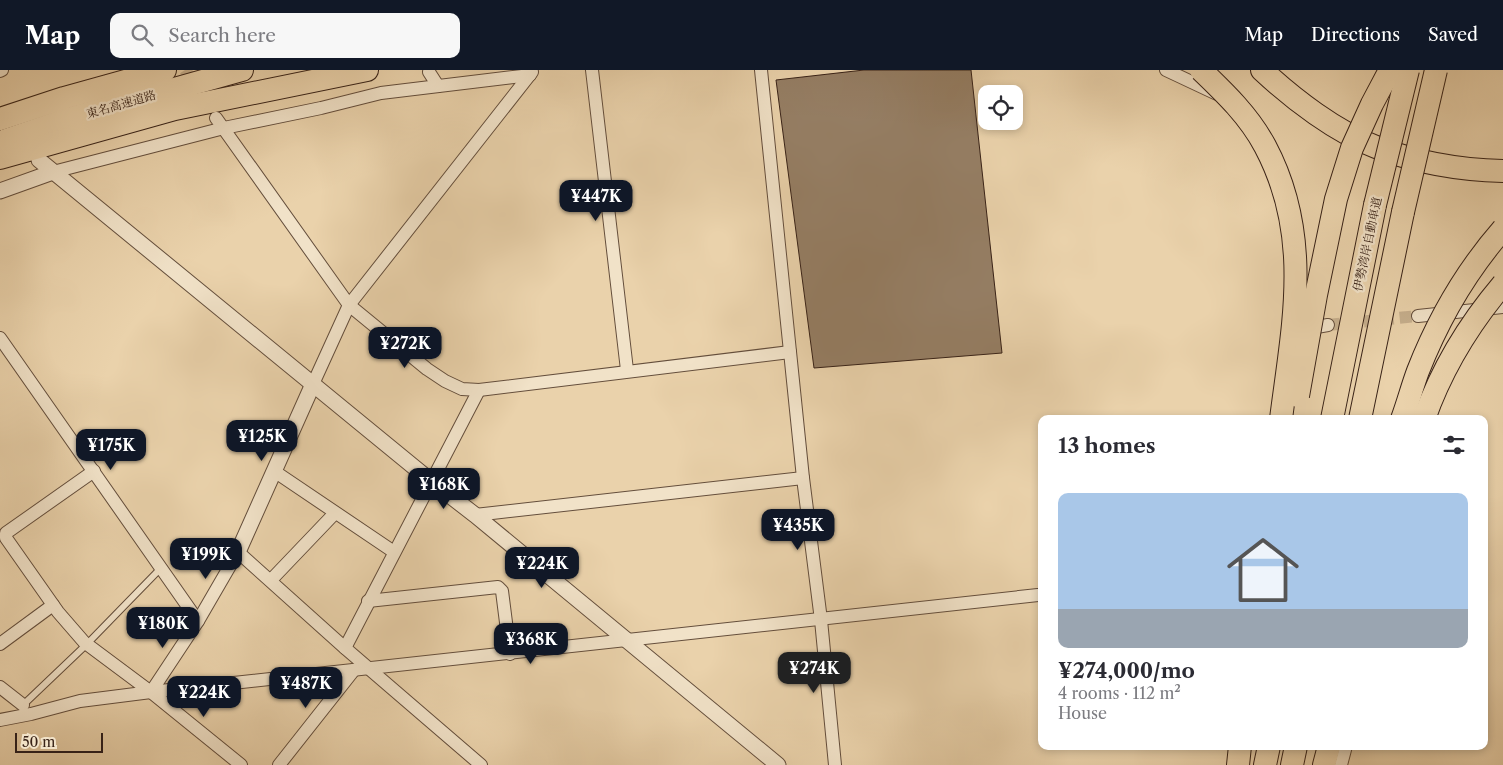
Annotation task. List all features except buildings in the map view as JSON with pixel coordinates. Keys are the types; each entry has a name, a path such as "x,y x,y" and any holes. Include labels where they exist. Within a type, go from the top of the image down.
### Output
{"highway":[{"path":"64,98 149,70"},
{"name":"東名高速道路","path":"0,119 64,98 165,70"},
{"name":"東名高速道路","path":"0,142 71,118 242,70"},
{"path":"0,158 175,109 367,70"},
{"path":"1201,70 1226,94 1264,144 1277,171 1288,203 1296,264 1295,307 1282,415"},
{"path":"1262,70 1278,86 1313,112 1353,136 1376,147 1427,162 1503,172"},
{"path":"1295,415 1316,295 1336,199 1352,148 1390,70"},
{"name":"伊勢湾岸自動車道","path":"1333,415 1375,205 1408,70"},
{"path":"1361,415 1403,212 1436,70"},
{"path":"1403,415 1418,371 1441,321 1468,276 1503,229"},
{"path":"1426,415 1444,371 1460,342 1477,316 1503,284"},
{"path":"1238,765 1240,750"},
{"path":"1265,765 1268,750"},
{"path":"1292,765 1295,750"}],"street":[{"path":"592,70 627,370"},
{"path":"761,70 835,765"},
{"path":"1166,70 1179,73 1249,114 1268,141 1284,175 1297,231 1299,253 1297,330 1283,415"},
{"path":"429,72 438,86"},
{"path":"0,191 53,172 220,123 321,108 381,93 532,72"},
{"path":"151,692 198,621 238,552 349,306 532,72"},
{"path":"220,123 349,306 426,369 444,381 462,389 479,390 627,370 790,352"},
{"path":"39,160 778,765"},
{"path":"1418,316 1503,307"},
{"path":"1297,330 1328,325"},
{"path":"0,338 198,621"},
{"path":"345,648 479,390"},
{"path":"94,471 6,533 6,538 53,606 87,644 151,692 241,765"},
{"path":"274,471 394,552"},
{"path":"476,516 803,478"},
{"path":"271,580 335,513"},
{"path":"238,552 480,765"},
{"path":"368,601 498,587 502,591 510,654"},
{"path":"0,720 27,709 151,692 1038,595"},
{"path":"0,644 53,606"},
{"path":"279,765 354,670"},
{"path":"0,687 27,709"},
{"path":"1229,765 1231,750"}],"lane":[{"path":"27,709 161,568"}],"tunnel":[{"path":"185,70 197,88"},
{"path":"1328,325 1418,316"}]}
